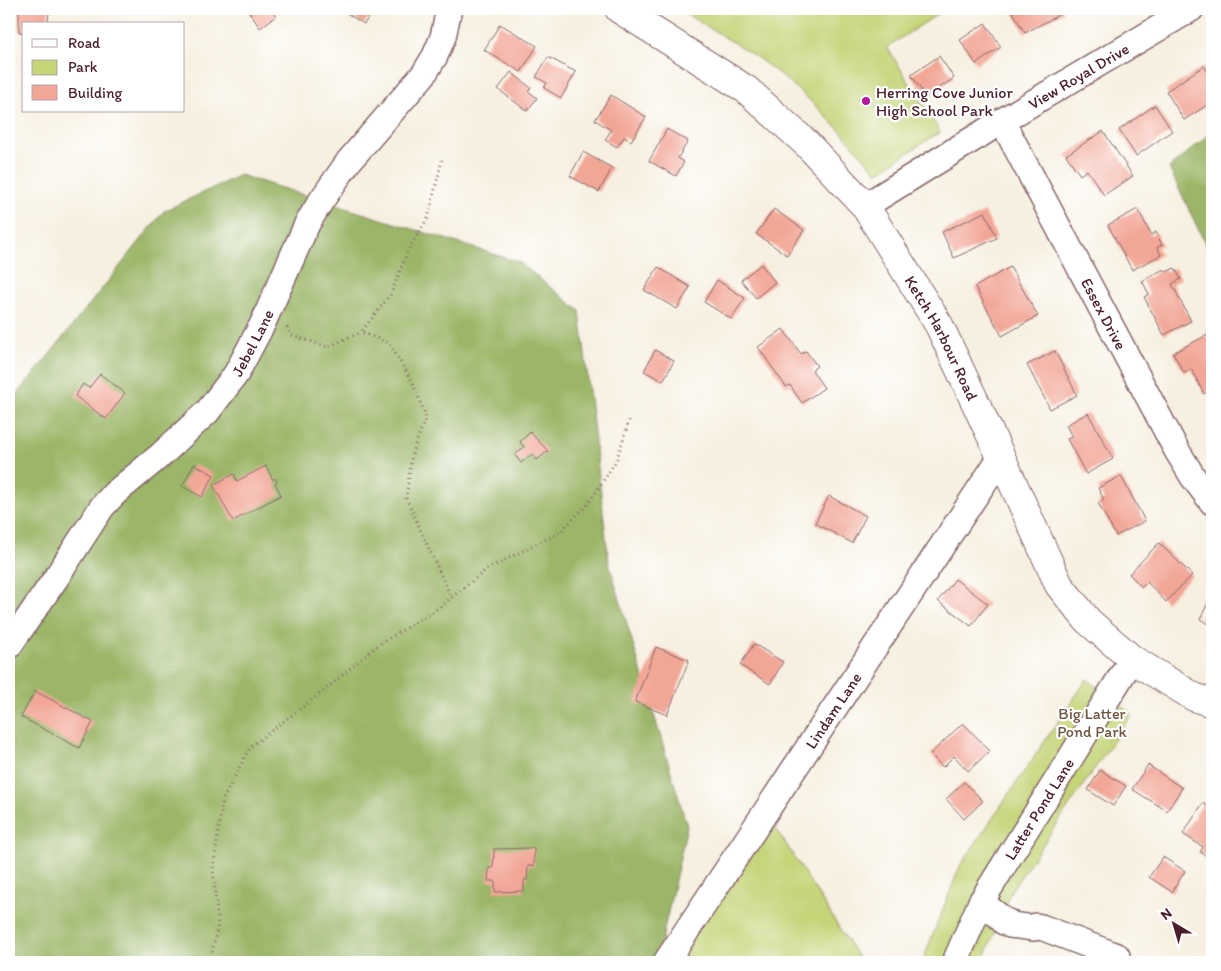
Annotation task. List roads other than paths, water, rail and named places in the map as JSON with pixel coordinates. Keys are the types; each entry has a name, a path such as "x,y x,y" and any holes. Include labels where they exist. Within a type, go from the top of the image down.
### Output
{"main road":[{"name":"Ketch Harbour Road","path":"619,9 746,90 807,144 864,206 939,325 1059,585 1088,621 1132,659 1194,698 1212,703"}],"street":[{"name":"Jebel Lane","path":"9,646 102,507 115,493 178,440 208,411 222,394 250,350 307,224 354,155 424,74 435,56 443,37 449,9"},
{"name":"View Royal Drive","path":"864,206 1191,9"},
{"name":"Essex Drive","path":"1002,122 1176,449 1212,502"},
{"name":"Lindam Lane","path":"666,962 1001,457"},
{"name":"Latter Pond Lane","path":"955,962 981,902 1132,659"},
{"path":"981,902 1010,925 1041,927 1117,956"}],"place":[{"name":"Herring Cove Junior High School Park","path":"866,101"}],"park label":[{"name":"Big Latter Pond Park","path":"1092,722"}]}
